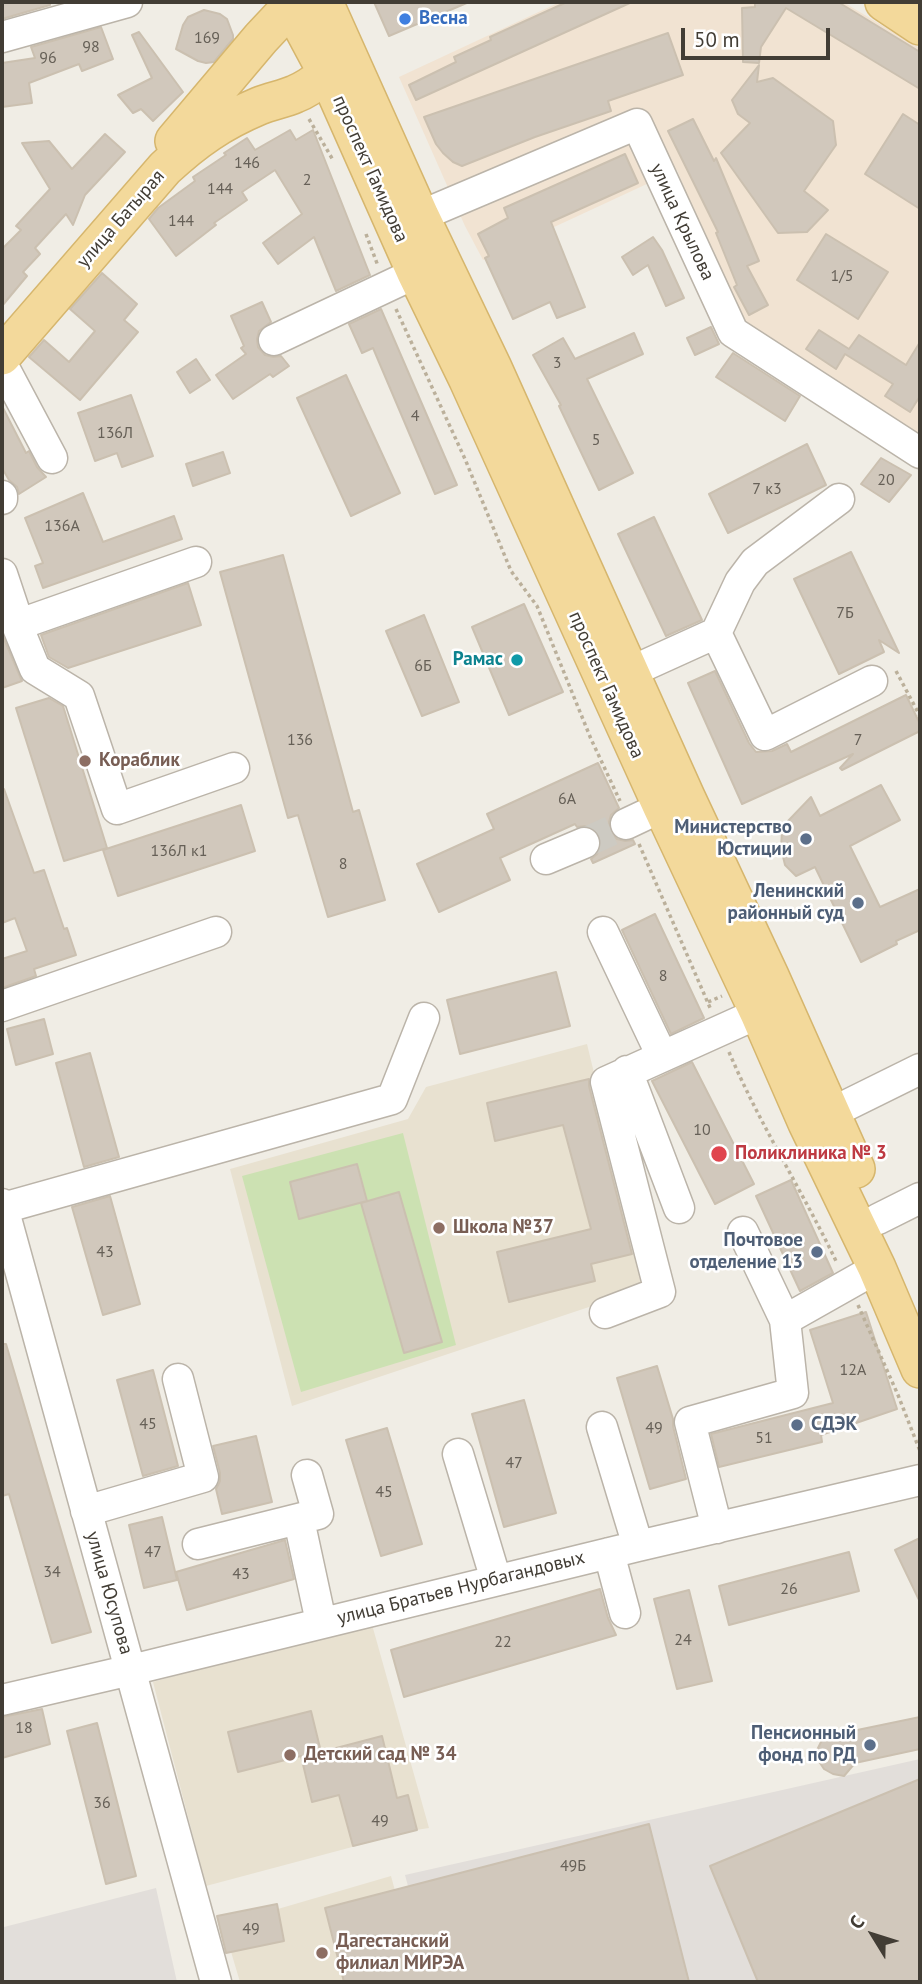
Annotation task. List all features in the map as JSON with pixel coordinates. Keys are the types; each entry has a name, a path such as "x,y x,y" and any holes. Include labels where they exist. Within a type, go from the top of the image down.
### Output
{"main road":[{"path":"884,2 920,26"},
{"name":"проспект Гамидова","path":"301,3 420,216 481,374 639,818 759,1013 807,1123 862,1277 920,1369"},
{"name":"улица Батырая","path":"2,340 261,38 301,3"},
{"name":"проспект Гамидова","path":"336,63 401,279 481,374 630,672 920,1310"},
{"name":"улица Батырая","path":"2,356 164,168 191,144 213,129 259,106 297,93 336,63"}],"street":[{"path":"2,37 127,2"},
{"path":"237,68 235,90 240,99 259,106"},
{"name":"улица Крылова","path":"420,216 636,124 733,332 920,453"},
{"path":"274,340 401,279"},
{"path":"2,364 52,458"},
{"path":"630,672 716,633 740,582 755,562 839,499"},
{"path":"17,625 196,562"},
{"path":"2,574 17,625 35,669 79,696 117,809 234,768"},
{"path":"716,633 765,735 872,681"},
{"path":"546,859 584,843"},
{"path":"2,1006 216,932"},
{"path":"603,932 662,1056"},
{"path":"605,1313 660,1292 606,1082 759,1013"},
{"path":"2,1206 392,1099 424,1018"},
{"path":"831,1113 920,1069"},
{"path":"627,1071 679,1208"},
{"path":"878,1219 920,1198"},
{"name":"улица Юсупова","path":"2,1206 216,1982"},
{"path":"717,1528 690,1422 793,1393 785,1320 743,1232"},
{"path":"785,1320 862,1277"},
{"path":"86,1511 203,1477 178,1379"},
{"path":"602,1427 638,1546"},
{"path":"458,1454 496,1580"},
{"path":"198,1544 318,1514 307,1475"},
{"name":"улица Братьев Нурбагандовых","path":"2,1700 920,1480"},
{"path":"299,1520 321,1622"},
{"path":"609,1553 625,1613"}],"path":[{"path":"297,93 333,160"},
{"path":"366,234 401,279 465,459 512,571 537,606 591,739 639,818 740,1077 829,1245 862,1277 867,1323 920,1451"},
{"path":"872,681 896,671 920,716"}],"shaded area":[{"path":"560,2 843,2 920,48 920,435 737,322 677,170 483,260 465,226 399,77"},
{"name":"Школа №37","path":"587,1044 646,1288 292,1406 230,1169 408,1119 426,1087"},
{"name":"Детский сад № 34","path":"371,1621 429,1828 206,1886 153,1682"},
{"path":"920,1759 920,1982 434,1982 405,1875"},
{"name":"Дагестанский филиал МИРЭА","path":"391,1876 420,1982 240,1982 223,1925"},
{"path":"156,1888 177,1982 2,1982 2,1922 4,1927"}],"green space":[{"path":"403,1133 456,1345 301,1392 242,1176"}],"building":[{"path":"2,2 50,2 50,5 2,19"},
{"name":"Весна","path":"374,2 469,2 389,36"},
{"path":"567,2 632,2 416,100 409,85 456,62 454,57 491,40 490,37"},
{"path":"755,2 838,2 920,52 920,89 786,8 761,47 759,63 743,62 742,8 755,7"},
{"path":"204,10 220,14 227,19 233,35 233,39 214,62 206,63 176,49 188,17"},
{"path":"101,27 113,59 82,71 79,64 29,83 32,103 2,107 2,63 35,58 31,47"},
{"path":"139,32 183,92 153,121 141,109 133,113 118,95 152,78 132,35"},
{"path":"668,33 683,75 608,101 611,111 462,166 453,162 436,144 424,117"},
{"path":"759,65 757,82 773,78 833,121 836,145 804,191 828,210 807,232 778,233 721,153 750,123 738,114 732,100"},
{"path":"903,114 920,125 920,209 865,174"},
{"path":"693,119 714,161 716,158 759,261 747,266 768,305 749,315 734,287 737,285 716,233 718,232 668,131"},
{"path":"290,130 296,140 313,130 370,275 336,291 314,237 278,264 263,243 302,214 275,170 242,192 247,200 214,223 216,225 176,256 149,219 158,208 195,181 193,177 247,138 255,150"},
{"path":"105,134 125,152 85,195 73,225 66,214 35,248 40,254 23,272 27,276 2,306 2,249 21,230 16,226 50,189 22,143 49,141 72,169"},
{"path":"625,154 638,183 551,222 585,307 557,318 550,302 513,319 485,258 489,256 478,234 508,218 504,208"},
{"path":"826,234 888,272 858,319 797,280"},
{"path":"653,237 662,250 684,298 666,306 648,265 633,275 622,257"},
{"path":"102,273 137,304 124,320 138,332 80,400 29,357 44,340 69,362 95,331 70,309"},
{"path":"262,302 271,322 259,331 258,347 265,355 281,356 289,366 273,377 270,374 233,399 216,375 246,354 241,348 244,346 231,316"},
{"path":"381,309 457,485 435,494 373,348 362,353 349,324"},
{"path":"711,327 719,344 695,355 687,338"},
{"path":"819,330 849,349 859,335 906,365 920,342 920,396 910,412 885,396 893,384 845,354 836,369 806,349"},
{"path":"634,333 643,354 587,379 633,473 599,490 559,406 561,405 533,355 563,338 575,359"},
{"path":"733,353 800,396 785,421 716,377"},
{"path":"196,359 210,380 190,393 177,372"},
{"path":"346,375 400,493 351,516 297,398"},
{"path":"131,395 153,456 122,467 117,453 95,461 78,413"},
{"path":"2,406 26,453 29,451 46,477 19,494 17,487 2,468"},
{"path":"807,444 826,485 728,533 709,494"},
{"path":"223,452 230,473 193,486 186,464"},
{"path":"881,458 911,475 889,502 861,484"},
{"path":"83,493 103,542 174,516 182,539 43,588 35,566 43,563 25,518"},
{"path":"654,517 702,620 666,636 618,534"},
{"path":"851,552 899,653 879,640 884,652 839,674 794,579"},
{"path":"283,555 353,812 359,810 385,900 328,917 298,815 288,818 220,572"},
{"path":"188,583 201,625 68,668 49,657 41,635"},
{"name":"Рамас","path":"524,604 563,692 509,715 472,627"},
{"path":"424,615 459,702 422,716 386,631"},
{"path":"2,634 22,681 2,688"},
{"path":"715,671 749,743 756,752 772,751 787,744 791,752 906,695 920,724 920,731 842,770 840,768 853,754 742,804 688,683"},
{"path":"49,698 63,706 107,848 64,861 16,708"},
{"path":"598,763 619,808 611,815 610,831 617,839 633,840 635,844 593,863 591,859 601,846 600,836 594,829 577,827 575,824 500,858 510,880 439,912 417,864 494,829 487,814"},
{"path":"881,785 900,820 850,846 880,907 920,889 920,930 861,962 815,867 796,876 785,865 781,848 782,831 811,797 820,816"},
{"path":"2,789 34,873 44,870 76,955 34,969 36,976 2,988 2,959 27,951 15,918 2,923"},
{"path":"241,805 255,851 118,896 103,850"},
{"path":"655,914 704,1018 671,1034 622,930"},
{"path":"556,972 570,1026 460,1054 447,1000"},
{"path":"44,1019 53,1054 16,1065 7,1029"},
{"path":"90,1053 119,1157 84,1167 56,1063"},
{"path":"692,1062 754,1184 715,1204 652,1081"},
{"path":"589,1079 632,1254 591,1264 595,1281 509,1302 497,1252 591,1229 563,1125 495,1141 487,1103"},
{"path":"357,1164 367,1201 299,1219 290,1182"},
{"path":"791,1180 833,1273 800,1291 756,1196"},
{"path":"399,1192 442,1342 404,1353 361,1203"},
{"path":"110,1196 140,1304 103,1315 72,1207"},
{"path":"866,1312 897,1409 821,1435 822,1442 719,1467 711,1434 833,1403 810,1330"},
{"path":"2,1344 6,1344 91,1632 52,1643 9,1494 2,1496"},
{"path":"657,1366 673,1419 686,1479 650,1489 617,1378"},
{"path":"153,1370 178,1466 143,1476 117,1380"},
{"path":"524,1400 556,1513 504,1527 472,1414"},
{"path":"387,1428 422,1544 381,1556 346,1440"},
{"path":"256,1436 272,1502 222,1514 216,1489 220,1473 213,1446"},
{"path":"162,1517 177,1580 144,1588 129,1525"},
{"path":"920,1538 920,1602 895,1550"},
{"path":"285,1540 294,1579 187,1610 176,1572"},
{"path":"849,1552 859,1591 729,1625 719,1586"},
{"path":"600,1589 616,1635 404,1697 391,1650"},
{"path":"689,1590 712,1681 677,1689 654,1599"},
{"path":"42,1709 50,1744 2,1758 2,1717"},
{"path":"311,1711 321,1752 382,1736 397,1798 408,1795 417,1830 353,1846 339,1795 312,1802 301,1756 238,1772 228,1732"},
{"name":"Пенсионный фонд по РД","path":"920,1717 920,1749 855,1763 844,1776 824,1769 818,1760 816,1752 822,1740 838,1734"},
{"path":"97,1723 136,1876 106,1884 67,1731"},
{"path":"920,1779 920,1982 758,1982 710,1866"},
{"path":"649,1824 689,1982 344,1982 325,1908"},
{"path":"277,1904 284,1941 226,1953 217,1916"}],"tunnel":[{"path":"584,843 626,824"}],"place":[{"name":"Весна","path":"405,19"},
{"name":"Рамас","path":"517,660"},
{"name":"Кораблик","path":"85,761"},
{"name":"Министерство Юстиции","path":"806,839"},
{"name":"Ленинский районный суд","path":"858,903"},
{"name":"Поликлиника № 3","path":"719,1154"},
{"name":"Школа №37","path":"439,1228"},
{"name":"Почтовое отделение 13","path":"817,1252"},
{"name":"СДЭК","path":"797,1425"},
{"name":"Пенсионный фонд по РД","path":"870,1745"},
{"name":"Детский сад № 34","path":"290,1755"},
{"name":"Дагестанский филиал МИРЭА","path":"322,1953"}]}
